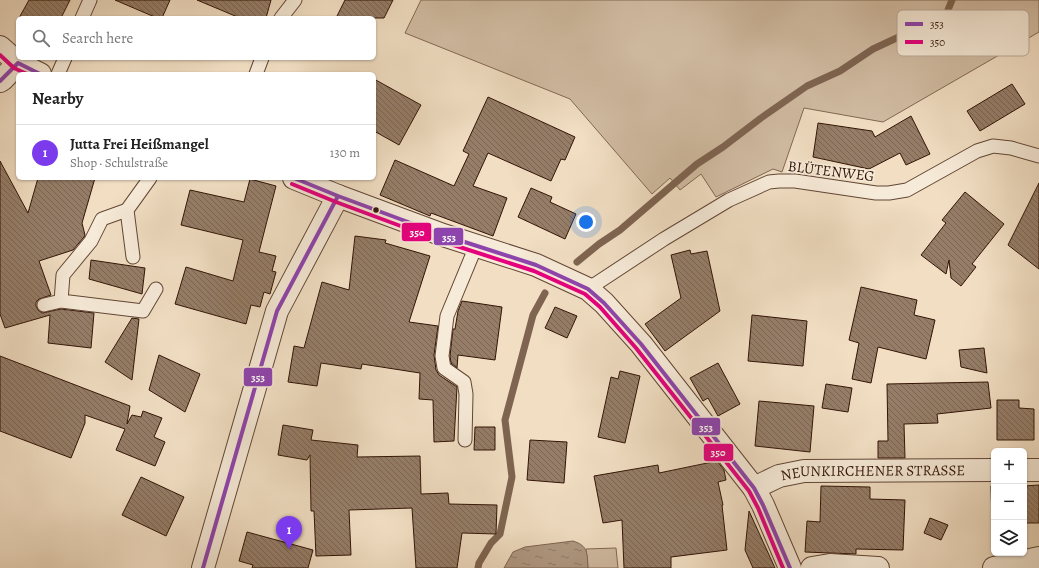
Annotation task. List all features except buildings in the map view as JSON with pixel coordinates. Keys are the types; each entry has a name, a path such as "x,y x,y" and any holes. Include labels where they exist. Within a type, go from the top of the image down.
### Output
{"street":[{"path":"0,47 18,63 36,72"},
{"path":"0,81 18,63"},
{"path":"299,180 442,236 536,265 588,289 604,303 641,344 754,488 763,504 790,568"},
{"path":"203,568 277,311 338,196"},
{"name":"NEUNKIRCHENER STRASSE","path":"754,488 779,476 804,471 991,470"},
{"path":"1027,470 1039,470"},
{"path":"994,568 1039,558"},
{"path":"812,568 830,565 878,568"}],"lane":[{"path":"83,16 90,0"},
{"path":"283,16 295,0"},
{"path":"59,72 64,60"},
{"path":"257,72 261,60"},
{"name":"BLÜTENWEG","path":"588,289 664,239 722,204 753,188 769,182 779,180 795,181 876,193 889,193 906,190 976,151 993,146 1011,148 1039,156"},
{"path":"61,301 63,275 91,241 102,219 127,210 149,180"},
{"path":"127,210 133,257"},
{"path":"465,440 466,394 464,382 444,368 442,356 447,316 476,246"},
{"path":"44,305 61,301 143,311 156,289"}],"shaded area":[{"path":"421,0 1039,0 1039,32 1029,38 1029,10 897,10 897,56 997,56 883,122 804,108 782,172 773,169 716,197 701,174 680,190 670,178 652,194 570,99 405,33"},
{"path":"616,548 618,568 588,568 586,549"}],"water":[{"path":"573,541 585,548 588,568 504,568 513,552 525,547"}],"waterway":[{"path":"948,10 952,0"},
{"path":"577,262 599,244 620,230 697,164 723,147 761,118 807,86 840,71 873,49 897,38"},
{"path":"478,568 479,563 491,543 500,534 512,477 505,420 533,315 545,293"}],"transit line":[{"name":"350","path":"0,55 14,68 23,72"},
{"name":"353","path":"0,81 18,63 36,72"},
{"name":"353","path":"299,180 443,235 536,265 588,289 604,303 641,344 754,488 763,505 790,568"},
{"name":"350","path":"292,184 441,241 534,271 585,294 600,307 636,348 749,491 758,508 783,568"},
{"name":"353","path":"203,568 277,311 338,196"}],"place":[{"name":"Jutta Frei Heißmangel","path":"289,549"}]}
